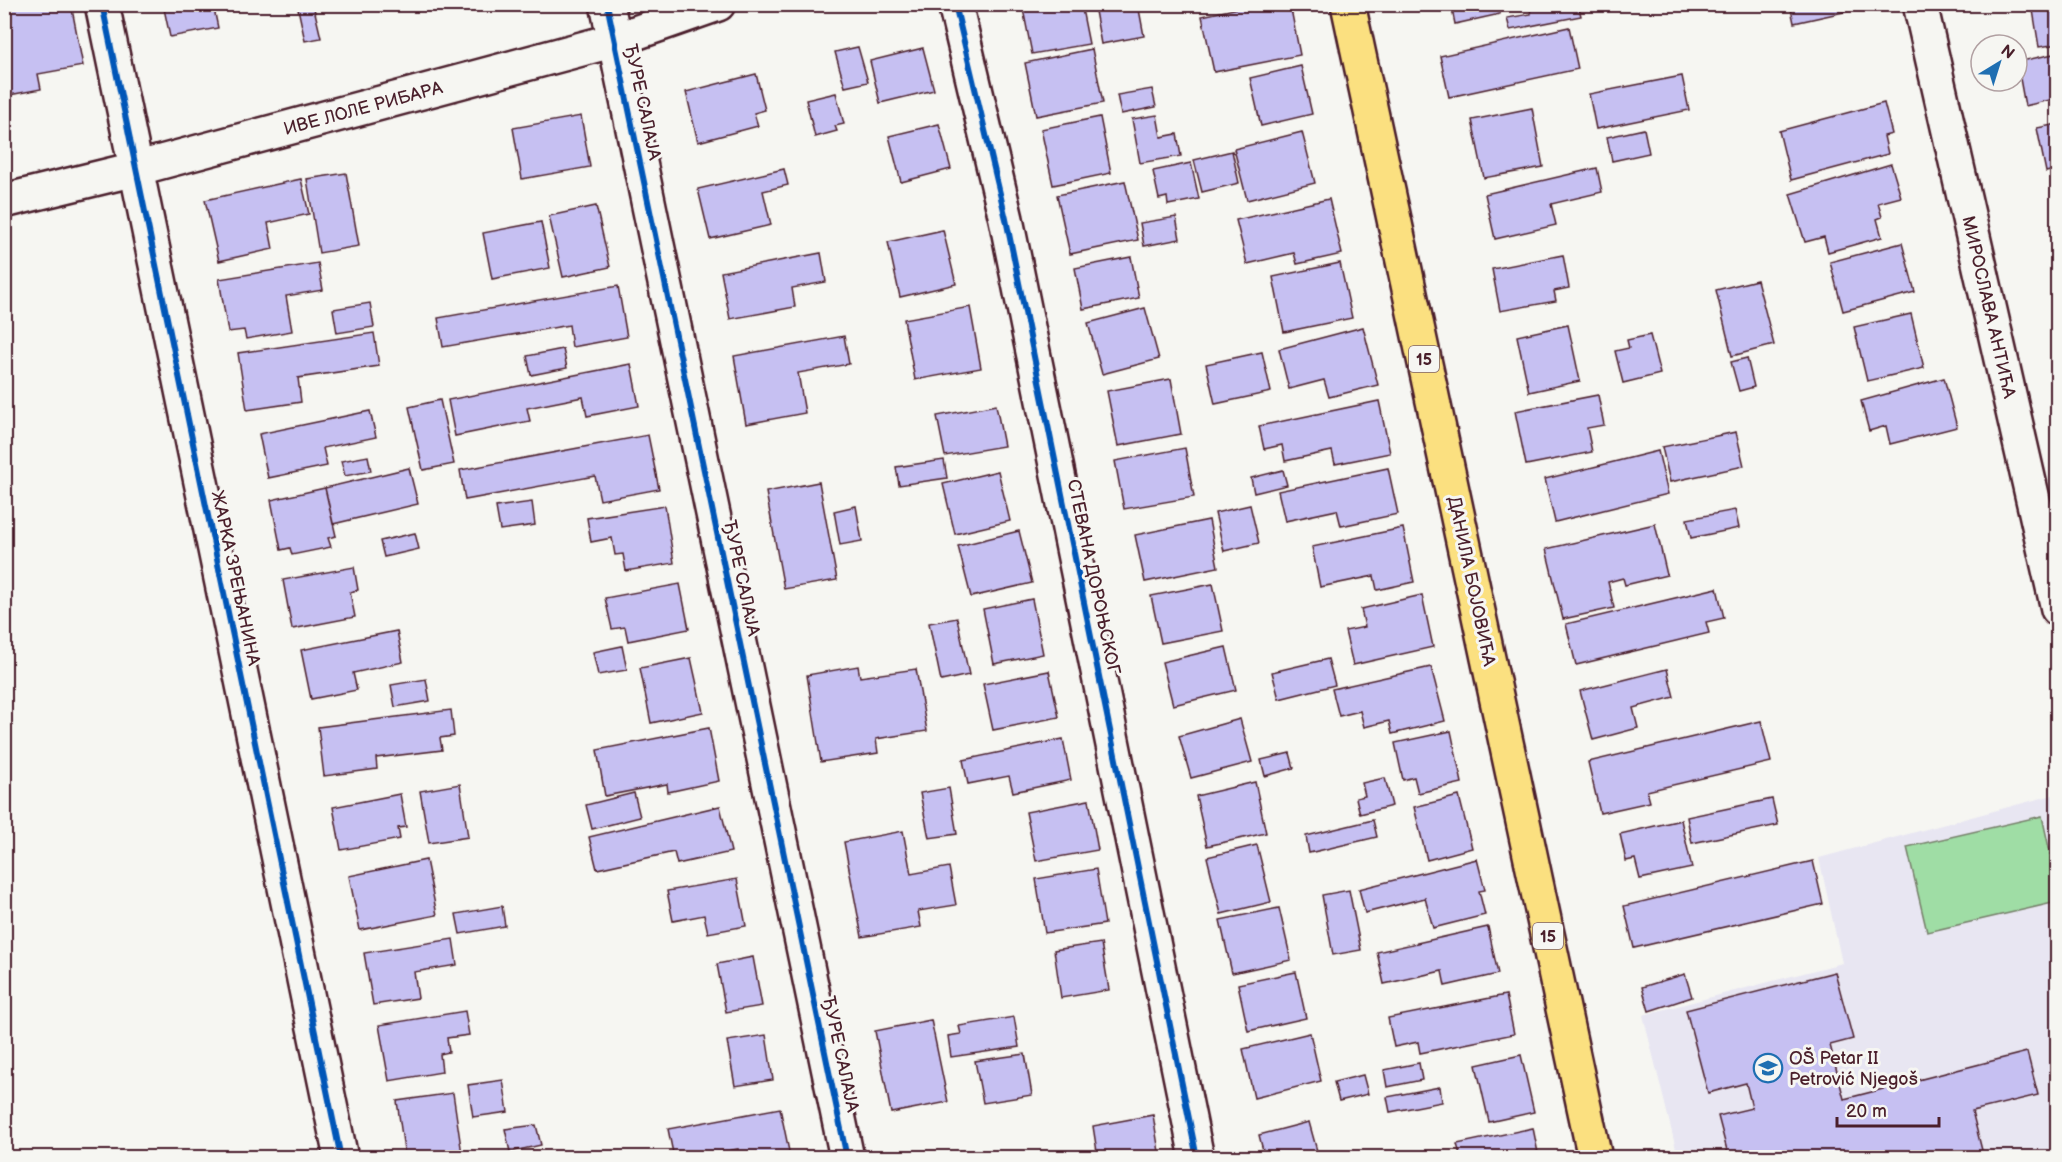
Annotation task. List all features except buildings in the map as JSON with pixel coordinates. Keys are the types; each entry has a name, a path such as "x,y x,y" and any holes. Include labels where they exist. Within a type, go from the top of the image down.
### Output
{"main road":[{"name":"ДАНИЛА БОЈОВИЋА","path":"1348,4 1595,1158"}],"street":[{"name":"ЖАРКА ЗРЕЊАНИНА","path":"102,4 341,1158"},
{"name":"ЂУРЕ САЛАЈА","path":"607,4 847,1158"},
{"name":"ИВЕ ЛОЛЕ РИБАРА","path":"4,201 615,40 718,4"},
{"name":"СТЕВАНА ДОРОЊСКОГ","path":"955,4 1006,219 1197,1158"},
{"name":"МИРОСЛАВА АНТИЋА","path":"1920,4 2058,609"}],"shaded area":[{"path":"2057,794 2057,1157 1678,1157 1643,1015 1842,963 1819,858"}],"green space":[{"path":"2042,816 2057,884 2057,902 1927,932 1907,847"}],"cycle path":[{"path":"102,4 341,1158"},
{"path":"607,4 847,1158"},
{"path":"955,4 1006,219 1197,1158"}],"place":[{"name":"OŠ Petar II Petrović Njegoš","path":"1768,1068"}]}
